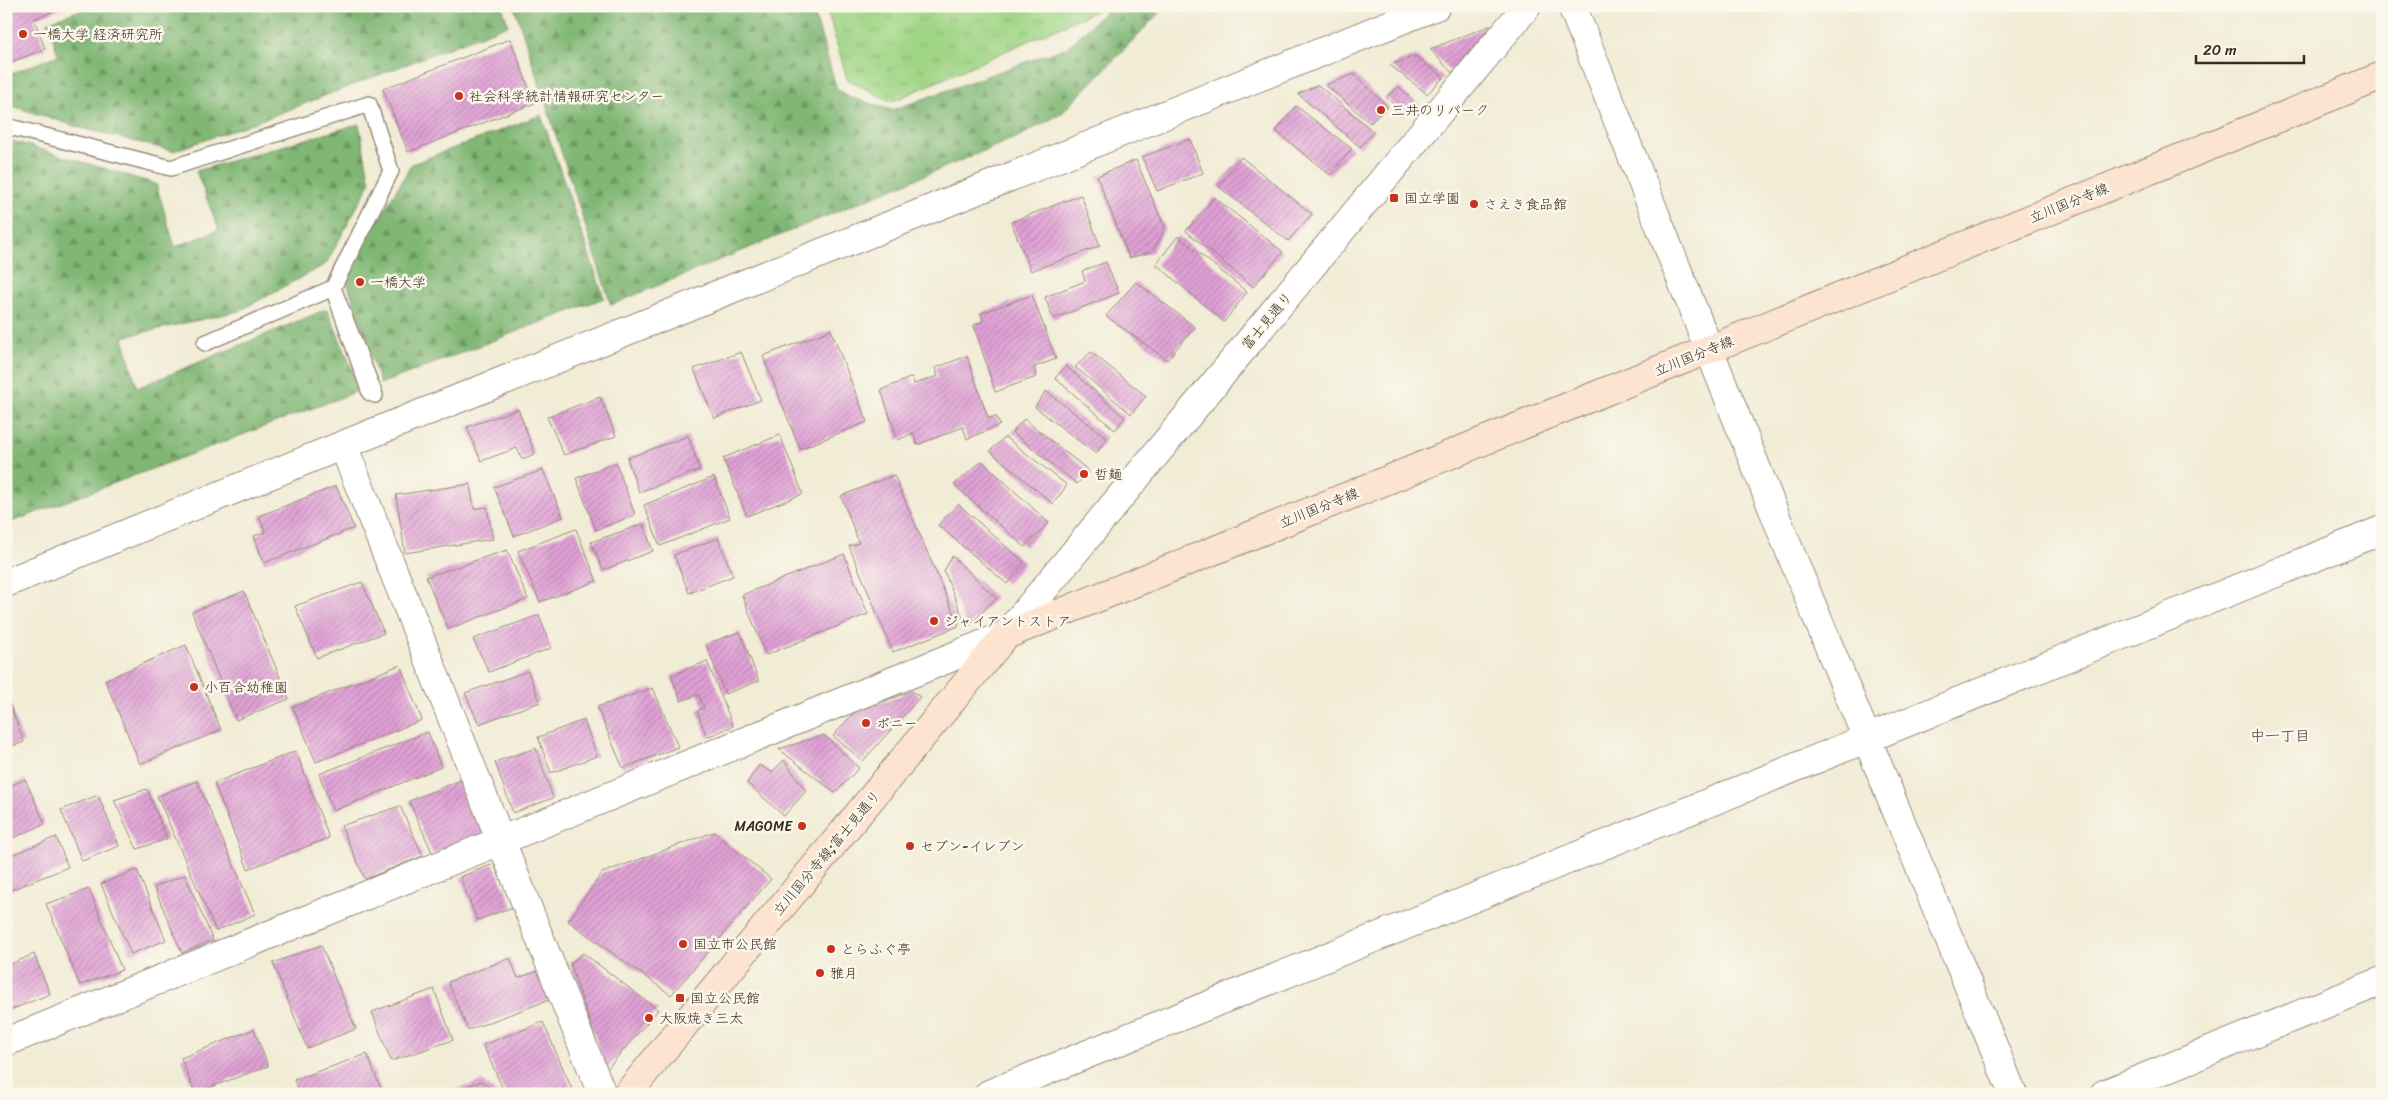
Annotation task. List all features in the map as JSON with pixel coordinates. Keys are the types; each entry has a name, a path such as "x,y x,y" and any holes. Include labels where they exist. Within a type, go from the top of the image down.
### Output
{"main road":[{"name":"立川国分寺線","path":"1006,635 2382,76"},
{"name":"立川国分寺線;富士見通り","path":"628,1094 1006,635"}],"street":[{"path":"6,583 344,445 1436,6"},
{"name":"富士見通り","path":"1006,635 1527,6"},
{"path":"1572,6 1709,350 2013,1094"},
{"path":"344,445 602,1094"},
{"path":"989,1094 2382,530"},
{"path":"6,1042 1006,635"},
{"path":"2104,1094 2382,981"}],"lane":[{"path":"6,126 171,168 369,104 391,171 334,288 205,344"},
{"path":"334,288 361,360 375,395 370,393 334,288"}],"green space":[{"path":"90,6 502,6 508,25 270,117 173,151 81,128 6,104 6,76 58,55 48,22"},
{"path":"514,6 812,6 837,89 852,98 892,110 1068,47 1111,6 1166,6 1061,114 1020,136 611,305"},
{"path":"826,6 1107,6 891,102 847,79"},
{"path":"541,115 604,298 380,384 345,275 412,164"},
{"path":"359,124 370,183 326,264 239,311 123,337 137,388 327,309 361,390 6,524 6,139 156,184 175,247 219,230 196,171"}],"building":[{"name":"一橋大学 経済研究所","path":"6,6 67,6 34,19 45,49 6,64"},
{"path":"1492,25 1452,73 1430,49"},
{"name":"社会科学統計情報研究センター","path":"510,39 535,103 408,152 383,89"},
{"path":"1415,56 1444,77 1427,94 1390,65"},
{"path":"1354,74 1388,107 1370,123 1326,85"},
{"path":"1318,85 1374,132 1360,147 1298,94"},
{"path":"1399,87 1418,105 1405,116 1386,97"},
{"path":"1296,106 1352,149 1330,175 1276,131"},
{"path":"1190,139 1203,173 1157,191 1142,157"},
{"path":"1241,157 1312,214 1288,241 1218,186"},
{"path":"1136,160 1165,228 1152,252 1129,258 1097,176"},
{"path":"1081,195 1100,246 1031,271 1011,222"},
{"path":"1214,197 1283,252 1253,287 1186,231"},
{"path":"1178,236 1247,292 1224,322 1156,264"},
{"path":"1106,262 1119,293 1053,319 1045,297 1085,281 1082,271"},
{"path":"1136,282 1195,327 1167,360 1106,316"},
{"path":"1032,295 1056,359 1034,367 1036,377 995,392 974,325 983,321 981,313"},
{"path":"831,330 867,422 800,449 763,356"},
{"path":"741,352 761,400 714,418 694,369"},
{"path":"1091,352 1146,396 1131,414 1075,367"},
{"path":"967,356 988,418 996,416 1000,425 967,439 963,427 917,445 913,433 898,440 881,390 912,377 914,384 938,376 935,368"},
{"path":"1066,366 1125,418 1115,430 1055,378"},
{"path":"1046,391 1107,438 1096,454 1035,407"},
{"path":"600,397 616,436 564,455 547,417"},
{"path":"518,409 535,454 522,459 517,448 481,461 467,427"},
{"path":"1024,419 1089,471 1077,484 1012,432"},
{"path":"780,435 803,494 747,516 723,458"},
{"path":"688,436 700,470 639,492 627,458"},
{"path":"1005,437 1067,485 1053,504 990,451"},
{"path":"982,461 1049,523 1025,547 954,485"},
{"path":"616,463 635,515 596,530 576,478"},
{"path":"543,470 563,517 514,536 494,487"},
{"path":"894,475 959,626 893,652 849,546 859,543 841,496"},
{"path":"714,477 730,518 660,546 644,505"},
{"path":"470,484 474,509 487,507 493,539 405,553 396,495"},
{"path":"336,486 354,528 264,563 254,536 265,532 259,516"},
{"path":"958,504 1025,563 1007,584 938,525"},
{"path":"643,524 653,551 603,570 591,542"},
{"path":"576,529 597,581 540,602 518,551"},
{"path":"718,538 733,576 689,593 674,555"},
{"path":"507,550 528,599 448,629 426,577"},
{"path":"844,554 868,614 766,655 742,595"},
{"path":"952,556 996,598 967,628 944,571"},
{"path":"362,582 384,633 317,658 295,606"},
{"path":"244,591 289,699 236,720 192,612"},
{"path":"539,615 551,648 489,672 473,639"},
{"path":"740,632 759,681 725,694 706,644"},
{"path":"186,645 221,730 140,764 105,680"},
{"path":"707,661 733,726 707,737 697,711 704,708 698,694 681,701 671,676"},
{"path":"400,665 422,720 316,762 293,707"},
{"path":"528,671 540,702 479,724 465,693"},
{"path":"653,688 678,747 623,768 597,707"},
{"path":"912,691 920,697 863,761 833,736 855,712"},
{"path":"6,694 24,742 6,748"},
{"path":"584,720 597,756 551,773 538,737"},
{"path":"428,732 441,767 333,811 319,774"},
{"path":"824,735 859,768 835,793 779,749"},
{"path":"536,748 553,798 513,813 495,762"},
{"path":"296,751 329,838 248,869 214,783"},
{"path":"784,760 806,791 784,816 747,783 759,765 772,772"},
{"path":"25,779 45,824 6,841 6,788"},
{"path":"461,780 485,833 433,854 409,801"},
{"path":"197,781 255,914 216,931 157,796"},
{"path":"147,789 167,839 137,849 114,800"},
{"path":"98,795 119,846 82,861 61,810"},
{"path":"400,806 423,856 365,879 341,826"},
{"path":"714,832 771,879 671,995 568,921 602,873"},
{"path":"56,837 68,867 6,892 6,857"},
{"path":"494,864 513,907 477,920 460,877"},
{"path":"137,870 166,940 131,954 101,884"},
{"path":"185,875 213,940 182,953 154,887"},
{"path":"89,889 122,970 80,985 46,904"},
{"path":"321,945 356,1029 307,1048 273,963"},
{"path":"583,953 658,1010 606,1070 570,963"},
{"path":"34,954 50,994 8,1011 6,966"},
{"path":"510,958 518,978 538,971 549,1000 468,1030 448,982"},
{"path":"434,989 453,1040 391,1061 372,1012"},
{"path":"543,1022 574,1094 508,1094 504,1091 483,1045"},
{"path":"254,1029 268,1066 195,1093 181,1058"},
{"path":"367,1054 383,1094 300,1094 294,1080"},
{"path":"482,1081 497,1094 445,1094 445,1093"}],"place":[{"name":"一橋大学 経済研究所","path":"23,34"},
{"name":"社会科学統計情報研究センター","path":"459,96"},
{"name":"三井のリパーク","path":"1381,110"},
{"name":"国立学園","path":"1394,198"},
{"name":"さえき食品館","path":"1474,204"},
{"name":"一橋大学","path":"360,282"},
{"name":"哲麺","path":"1084,474"},
{"name":"ジャイアントストア","path":"934,621"},
{"name":"小百合幼稚園","path":"194,687"},
{"name":"ポニー","path":"866,723"},
{"name":"MAGOME","path":"802,826"},
{"name":"セブン-イレブン","path":"910,846"},
{"name":"国立市公民館","path":"683,944"},
{"name":"とらふぐ亭","path":"831,949"},
{"name":"雅月","path":"820,973"},
{"name":"国立公民館","path":"680,998"},
{"name":"大阪焼き三太","path":"649,1018"}],"district":[{"name":"中一丁目","path":"2280,736"}]}
